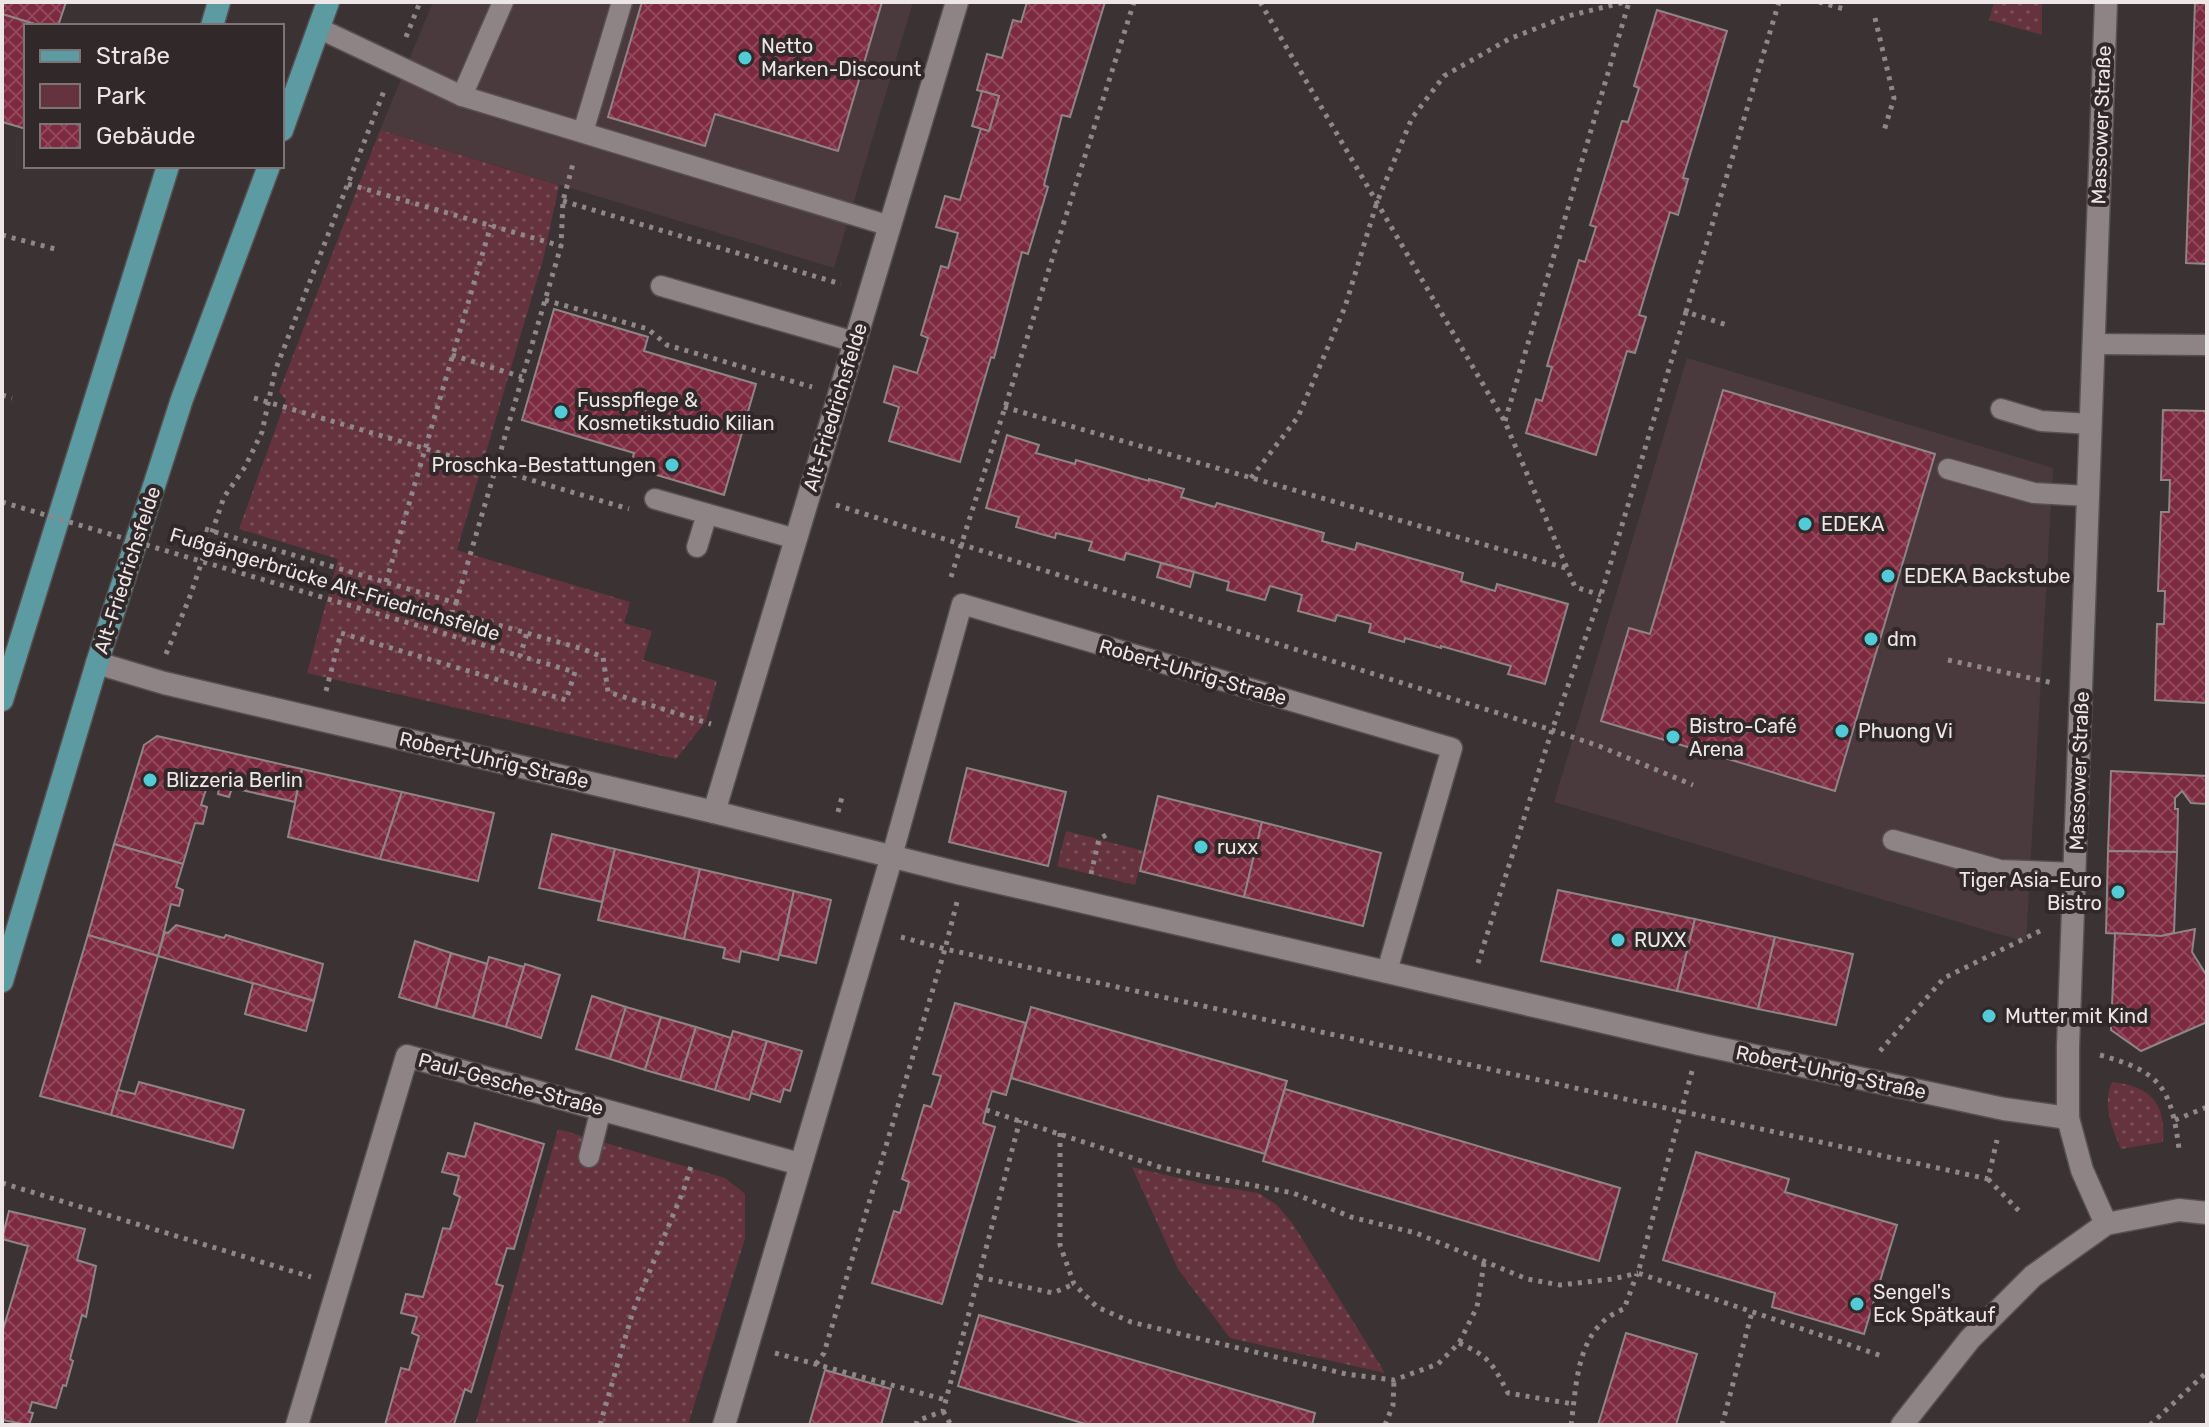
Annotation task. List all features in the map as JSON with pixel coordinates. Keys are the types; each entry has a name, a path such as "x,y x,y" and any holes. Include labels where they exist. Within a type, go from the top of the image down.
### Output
{"main road":[{"path":"213,24 219,2"},
{"path":"284,124 328,2"},
{"path":"2,700 167,168"},
{"name":"Alt-Friedrichsfelde","path":"2,981 97,663 185,389 268,168"}],"street":[{"name":"Alt-Friedrichsfelde","path":"714,812 957,2"},
{"name":"Massower Straße","path":"2068,1118 2068,1047 2106,2"},
{"name":"Robert-Uhrig-Straße","path":"97,663 154,680 958,873 1469,991 1856,1079 2004,1109 2068,1118"},
{"path":"724,1425 892,856"},
{"name":"Paul-Gesche-Straße","path":"297,1425 407,1056 800,1164"},
{"path":"2068,1118 2082,1170 2106,1224"},
{"path":"1902,1425 1970,1339 2033,1276 2106,1224 2179,1210 2207,1213"}],"lane":[{"path":"462,96 503,2"},
{"path":"583,132 622,2"},
{"path":"318,28 462,96 890,226"},
{"path":"661,286 855,342"},
{"path":"2093,344 2207,345"},
{"path":"2001,409 2041,421 2090,424"},
{"path":"1948,469 2034,493 2088,496"},
{"path":"649,506 707,514 796,539"},
{"path":"697,547 707,514"},
{"path":"892,856 962,604"},
{"name":"Robert-Uhrig-Straße","path":"962,604 1452,748 1387,971"},
{"path":"1893,840 2000,870 2075,873"},
{"path":"589,1157 601,1109"}],"path":[{"path":"154,680 181,621 224,497 245,467 262,432 275,371 420,2"},
{"path":"962,604 950,574 1134,2"},
{"path":"1260,2 1505,422 1575,587 1601,595"},
{"path":"1251,478 1298,417 1345,307 1377,202 1412,118 1444,76 1509,39 1568,16 1627,2 1505,422"},
{"path":"1469,991 1552,730 1601,595 1779,2"},
{"path":"1819,2 1844,9"},
{"path":"1875,18 1894,98 1884,131"},
{"path":"583,132 563,201 561,246 452,612 603,657 608,692 738,732"},
{"path":"348,184 561,246"},
{"path":"563,201 869,292"},
{"path":"386,582 491,225"},
{"path":"2,235 59,250"},
{"path":"545,300 648,329 667,345 839,395"},
{"path":"1686,312 1727,325"},
{"path":"452,355 522,377"},
{"path":"2,395 12,398"},
{"path":"254,398 495,470 649,506"},
{"path":"1004,407 1567,569"},
{"path":"808,497 1552,730 1693,785"},
{"name":"Fußgängerbrücke Alt-Friedrichsfelde","path":"2,502 575,672 566,700 341,633 319,719"},
{"path":"205,529 456,603"},
{"path":"520,656 527,633"},
{"path":"1948,660 2082,690"},
{"path":"1085,902 1099,839 1108,834"},
{"path":"816,1364 824,1353 945,949 958,899 958,873"},
{"path":"1856,1079 1944,978 2074,913"},
{"path":"873,920 906,940 1988,1179 2022,1214"},
{"path":"1571,1425 1575,1382 1583,1351 1596,1330 1613,1314 1624,1309 1638,1273 1699,1044"},
{"path":"2068,1047 2148,1072 2166,1094 2175,1120 2179,1149"},
{"path":"2175,1120 2207,1107"},
{"path":"1988,1179 2004,1109"},
{"path":"986,1110 1163,1168 1293,1193 1351,1217 1416,1233 1527,1279 1560,1285 1638,1273 1882,1356"},
{"path":"951,1425 943,1411 1020,1120"},
{"path":"1060,1133 1060,1245 1074,1284 1097,1307 1131,1322 1346,1374 1394,1380 1438,1364 1459,1343 1477,1307 1484,1263"},
{"path":"600,1425 633,1311 684,1189 700,1136"},
{"path":"2,1183 337,1285"},
{"path":"978,1277 1053,1293 1074,1284"},
{"path":"1722,1425 1752,1312"},
{"path":"1459,1343 1483,1353 1508,1393 1521,1398 1573,1404"},
{"path":"747,1345 946,1400"},
{"path":"2150,1425 2207,1372"},
{"path":"1385,1425 1393,1405 1394,1380"},
{"path":"916,1425 917,1421 943,1411"}],"shaded area":[{"path":"433,2 913,2 834,268 380,130"},
{"path":"1687,358 2053,468 2026,942 1554,802"}],"green space":[{"path":"1994,2 2042,2 2042,35 1989,20"},
{"path":"380,130 559,185 544,256 457,550 630,602 624,623 652,631 643,660 717,681 706,721 676,759 307,673 338,559 239,529 286,400 279,392"},
{"path":"1066,831 1144,851 1135,885 1057,866"},
{"path":"2112,1082 2137,1088 2153,1099 2162,1117 2163,1142 2121,1149 2108,1107"},
{"path":"558,1129 725,1178 745,1194 745,1238 688,1425 475,1425"},
{"path":"1132,1167 1258,1193 1277,1205 1293,1224 1385,1373 1230,1338 1178,1269"}],"building":[{"path":"2,2 66,2 59,24 34,24 2,14"},
{"name":"Netto Marken-Discount","path":"642,2 882,2 838,151 715,114 705,146 608,117"},
{"path":"1027,2 1105,2 1070,117 1062,115 1044,185 1048,187 1028,254 1022,252 994,358 991,357 960,462 889,441 899,407 884,402 894,366 917,373 928,338 921,335 941,266 948,268 958,233 936,227 945,196 960,200 981,128 989,131 999,96 977,90 987,54 1002,58 1013,20 1021,22"},
{"path":"2195,2 2207,2 2207,264 2186,263"},
{"path":"1657,10 1727,31 1683,178 1688,179 1678,215 1670,212 1639,315 1646,317 1635,353 1627,351 1596,455 1526,433 1536,399 1542,401 1552,367 1547,366 1579,260 1585,262 1596,227 1590,225 1622,121 1628,122 1639,88 1634,86"},
{"path":"2,14 34,24 24,24 24,128 2,122"},
{"path":"982,91 999,96 989,131 972,126"},
{"path":"554,309 648,337 644,351 756,384 724,495 630,467 634,453 522,420"},
{"path":"1723,390 1935,454 1835,791 1601,721 1629,628 1650,634"},
{"path":"2163,410 2207,411 2207,703 2155,700 2157,624 2164,624 2165,591 2158,591 2161,512 2169,512 2170,480 2161,480"},
{"path":"1007,435 1039,445 1036,453 1149,479 1184,489 1181,497 1215,507 1217,503 1324,533 1322,541 1355,550 1357,543 1463,573 1461,581 1495,591 1497,584 1568,604 1545,684 1508,674 1511,666 1441,646 1405,638 1404,642 1369,632 1371,624 1337,615 1335,621 1298,611 1302,595 1270,586 1265,600 1227,590 1229,582 1126,553 1124,560 1089,550 1092,542 1056,533 1055,538 1016,527 1019,517 986,508"},
{"path":"1161,563 1194,572 1190,587 1157,577"},
{"path":"157,736 302,769 295,802 232,788 229,797 218,794 220,783 209,780 201,805 207,807 203,824 195,823 183,864 114,844 144,745"},
{"path":"967,768 1066,792 1048,866 949,842"},
{"path":"302,769 402,792 380,859 288,837"},
{"path":"2111,771 2207,776 2206,804 2191,803 2182,791 2175,798 2175,809 2178,809 2177,852 2108,851"},
{"path":"402,792 494,813 478,881 380,859"},
{"name":"ruxx","path":"1158,796 1262,822 1244,897 1140,871"},
{"path":"1262,822 1381,853 1363,926 1244,897"},
{"path":"552,834 615,849 602,902 539,888"},
{"path":"114,844 183,864 176,887 183,890 179,906 171,904 158,956 88,935"},
{"path":"615,849 700,869 684,939 598,920"},
{"path":"2108,851 2177,852 2174,933 2161,936 2106,933"},
{"path":"700,869 794,891 778,960 741,951 739,962 723,958 725,948 684,939"},
{"name":"RUXX","path":"1558,890 1695,919 1677,991 1541,961"},
{"path":"794,891 831,900 816,963 780,955"},
{"path":"1695,919 1775,937 1758,1009 1677,991"},
{"path":"176,925 224,938 226,935 323,964 314,1001 158,956 165,932 168,933"},
{"path":"2195,929 2192,952 2207,976 2207,1022 2141,1051 2111,1030 2115,933 2161,936"},
{"path":"88,935 158,956 111,1115 40,1096"},
{"path":"1775,937 1853,954 1836,1025 1758,1009"},
{"path":"415,941 451,953 436,1008 399,997"},
{"path":"451,953 488,964 473,1018 436,1008"},
{"path":"489,957 524,967 506,1027 473,1018"},
{"path":"525,964 560,975 541,1038 506,1027"},
{"path":"253,983 314,1001 306,1031 245,1014"},
{"path":"592,996 626,1007 610,1059 576,1049"},
{"path":"955,1003 1026,1023 1006,1095 992,1091 986,1110 983,1123 995,1127 942,1304 872,1283 894,1211 900,1213 909,1182 902,1179 924,1105 931,1107 941,1076 933,1074"},
{"path":"626,1007 661,1017 645,1070 610,1059"},
{"path":"1031,1007 1287,1081 1265,1154 1011,1078"},
{"path":"661,1017 696,1027 680,1080 645,1070"},
{"path":"696,1027 731,1038 715,1090 680,1080"},
{"path":"733,1031 767,1041 749,1100 715,1090"},
{"path":"767,1041 802,1051 790,1091 784,1089 780,1102 751,1093"},
{"path":"139,1082 244,1110 233,1148 111,1115 118,1090 135,1094"},
{"path":"1285,1089 1620,1188 1599,1261 1263,1161"},
{"path":"475,1123 544,1144 514,1249 507,1248 496,1284 503,1286 471,1392 465,1389 454,1424 457,1425 385,1425 401,1368 409,1370 419,1336 412,1333 417,1317 401,1313 406,1294 423,1297 443,1228 450,1229 460,1197 454,1194 459,1176 442,1172 448,1153 465,1157"},
{"path":"1696,1152 1789,1179 1785,1192 1897,1225 1864,1334 1772,1307 1775,1293 1663,1260"},
{"path":"9,1211 85,1229 77,1260 96,1266 86,1317 82,1315 70,1359 73,1361 66,1386 63,1385 56,1408 32,1402 29,1412 33,1413 29,1425 2,1420 2,1333 28,1246 2,1239"},
{"path":"979,1315 1315,1413 1312,1425 1089,1425 958,1386"},
{"path":"1626,1333 1697,1354 1676,1425 1598,1425"},
{"path":"825,1370 891,1389 881,1425 809,1425"}],"place":[{"name":"Netto Marken-Discount","path":"745,58"},
{"name":"Fusspflege & Kosmetikstudio Kilian","path":"561,412"},
{"name":"Proschka-Bestattungen","path":"672,465"},
{"name":"EDEKA","path":"1805,524"},
{"name":"EDEKA Backstube","path":"1888,576"},
{"name":"dm","path":"1871,639"},
{"name":"Phuong Vi","path":"1842,731"},
{"name":"Bistro-Café Arena","path":"1673,737"},
{"name":"Blizzeria Berlin","path":"150,780"},
{"name":"ruxx","path":"1201,847"},
{"name":"Tiger Asia-Euro Bistro","path":"2118,892"},
{"name":"RUXX","path":"1618,940"},
{"name":"Mutter mit Kind","path":"1989,1016"},
{"name":"Sengel's Eck Spätkauf","path":"1857,1304"}]}
